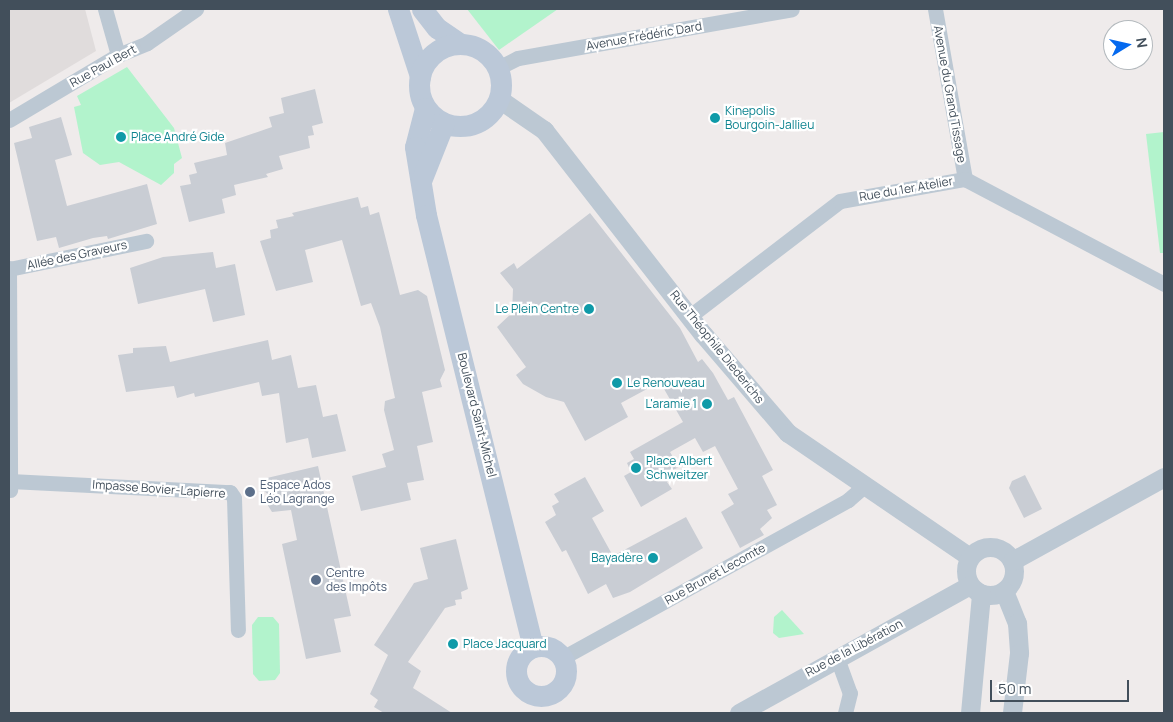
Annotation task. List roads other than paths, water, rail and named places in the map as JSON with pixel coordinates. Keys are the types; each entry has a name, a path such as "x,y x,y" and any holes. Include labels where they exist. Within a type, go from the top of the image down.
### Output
{"main road":[{"path":"398,9 420,76 425,108 444,123 470,125 492,111 499,99 498,68 478,48 459,43 437,28 422,9"},
{"path":"420,76 430,56 459,43"},
{"name":"Boulevard Saint-Michel","path":"425,108 415,147 420,184 534,647"},
{"path":"420,184 444,123"},
{"path":"534,647 550,648 562,658 564,682 546,705 528,693 516,672 521,657 534,647"}],"street":[{"path":"105,9 118,55"},
{"name":"Rue Paul Bert","path":"9,120 118,55 147,43 196,9"},
{"name":"Avenue Frédéric Dard","path":"498,68 518,58 792,9"},
{"name":"Avenue du Grand Tissage","path":"935,9 965,179"},
{"name":"Rue Théophile Diederichs","path":"499,99 544,130 690,316 788,433 970,556"},
{"name":"Rue du 1er Atelier","path":"690,316 840,201 965,179 1164,284"},
{"name":"Allée des Graveurs","path":"9,268 146,241"},
{"name":"Impasse Bovier-Lapierre","path":"9,268 10,486 230,492 234,498 238,630"},
{"path":"1012,561 1164,477"},
{"name":"Rue Brunet Lecomte","path":"562,658 848,500 864,486"},
{"path":"970,713 975,590 966,576 970,556 987,546 1006,553 1012,561 1013,578 1004,591"},
{"path":"975,590 1004,591"},
{"name":"Rue de la Libération","path":"739,713 838,658 975,590"},
{"path":"1004,591 1017,623 1019,653 1012,713"},
{"path":"838,658 850,693 845,713"}],"place":[{"name":"Kinepolis Bourgoin-Jallieu","path":"715,118"},
{"name":"Place André Gide","path":"121,137"},
{"name":"Le Plein Centre","path":"589,309"},
{"name":"Le Renouveau","path":"617,383"},
{"name":"L'aramie 1","path":"707,404"},
{"name":"Place Albert Schweitzer","path":"636,468"},
{"name":"Espace Ados Léo Lagrange","path":"250,492"},
{"name":"Bayadère","path":"653,558"},
{"name":"Centre des Impôts","path":"316,580"},
{"name":"Place Jacquard","path":"453,644"}]}
